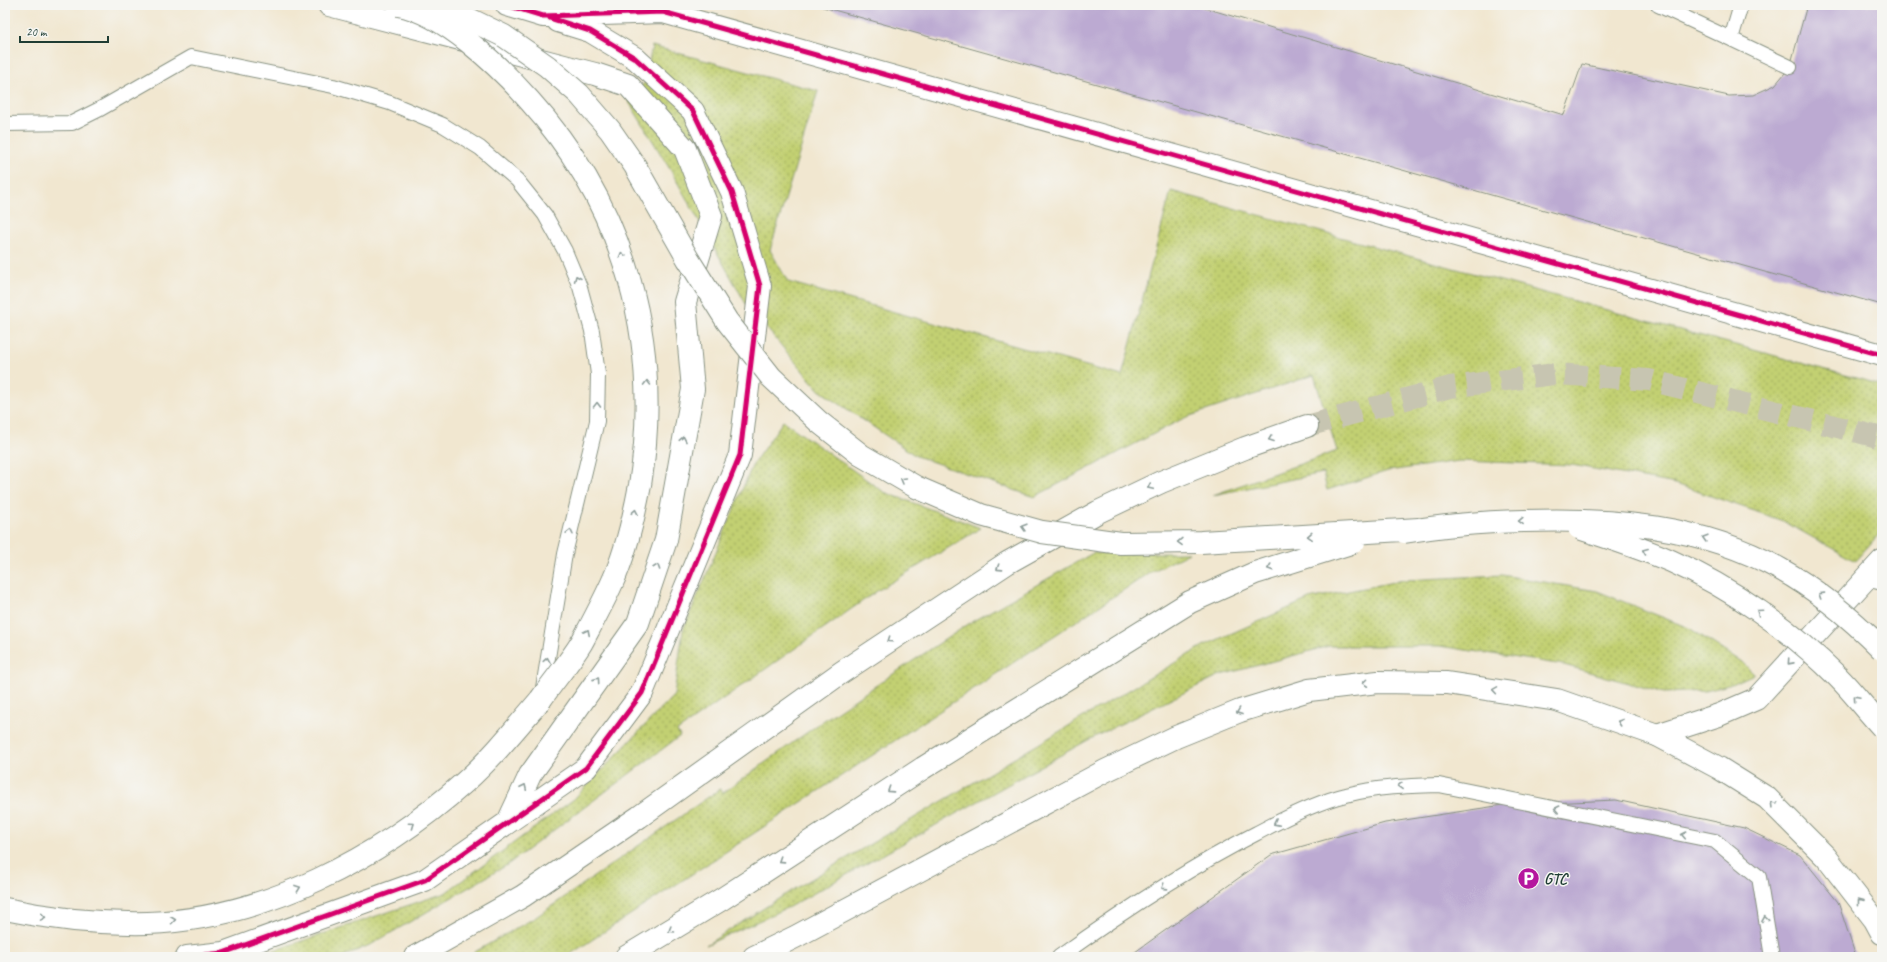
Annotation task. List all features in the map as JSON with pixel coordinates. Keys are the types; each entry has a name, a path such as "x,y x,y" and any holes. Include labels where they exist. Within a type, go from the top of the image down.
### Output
{"main road":[{"path":"329,5 595,74 628,85 685,149 712,216 685,302 693,389 664,547 638,623 530,775 507,823"},
{"path":"187,957 223,953 425,880 586,768 642,693 740,455 760,286 732,192 693,111 635,58 590,31 507,5"},
{"path":"404,6 465,17 504,36 546,66 579,94 610,130 635,166 688,259 727,321 771,376 819,422 860,455 916,487 981,515 1042,532 1121,544 1201,542 1419,529 1488,522 1555,520 1622,522 1672,530 1732,546 1780,569 1827,599 1882,648"},
{"path":"5,909 45,917 100,923 150,923 202,916 257,903 303,886 354,862 391,839 429,812 466,782 498,749 541,698 581,643 613,581 634,516 646,448 647,379 638,311 619,245 590,182 552,124 506,73 452,30 404,6"},
{"path":"543,16 664,9 1882,355"},
{"path":"415,957 529,891 639,817 842,672 1007,563 1098,512 1161,482 1245,448 1307,426"},
{"path":"1555,520 1618,541 1672,562 1716,584 1758,611 1800,643 1838,677 1882,727"},
{"path":"626,957 722,899 923,768 1190,602 1255,573 1304,556 1350,542 1419,529"},
{"path":"1657,735 1719,715 1756,699 1874,581 1882,561"},
{"path":"754,957 795,937 1105,771 1154,747 1240,711 1309,690 1378,682 1447,683 1557,700 1657,735 1719,768 1767,798 1826,857 1875,920 1882,933"}],"lane":[{"path":"1658,5 1790,67"},
{"path":"1731,40 1741,5"},
{"path":"5,124 72,123 100,109 191,57 333,86 390,103 443,125 480,148 517,180 545,215 565,252 580,287 592,331 598,374 597,421 565,554 541,698"},
{"path":"1059,957 1086,937 1216,854 1288,816 1345,795 1395,786 1439,785 1715,842 1758,877 1772,957"}],"green space":[{"path":"652,46 818,91 770,250 788,282 1122,376 1171,191 1882,385 1882,531 1855,561 1783,521 1676,484 1572,465 1459,461 1388,471 1327,490 1323,473 1213,495 1337,451 1314,375 1184,418 1034,497 916,456 819,390 746,304 671,171 626,97 645,83"},
{"path":"783,421 884,492 981,528 877,591 677,731 680,736 507,865 372,944 342,957 254,957 445,893 574,799 674,695 683,630 753,464"},
{"path":"1093,553 1189,553 1151,572 566,957 466,957 536,917 720,789 723,793 827,718 973,621"},
{"path":"1502,575 1597,591 1689,628 1742,662 1754,674 1732,684 1706,691 1664,693 1564,665 1439,646 1329,646 1218,676 1088,740 789,907 706,945 783,896 1203,646 1309,599 1404,580"}],"building":[{"path":"816,5 1195,5 1564,115 1582,64 1729,96 1753,95 1775,85 1790,67 1807,5 1882,5 1882,305"},
{"name":"GTC","path":"1616,800 1744,828 1800,855 1838,902 1856,957 1128,957 1271,855 1385,823 1503,805"}],"tunnel":[{"path":"1307,426 1450,387 1555,374 1649,380 1882,438"}],"cycle path":[{"path":"507,5 543,16 663,12 1882,355"},
{"path":"187,957 223,953 425,880 586,768 642,693 740,455 760,286 732,192 693,111 635,58 590,31 550,18"}],"place":[{"name":"GTC","path":"1528,879"}]}
